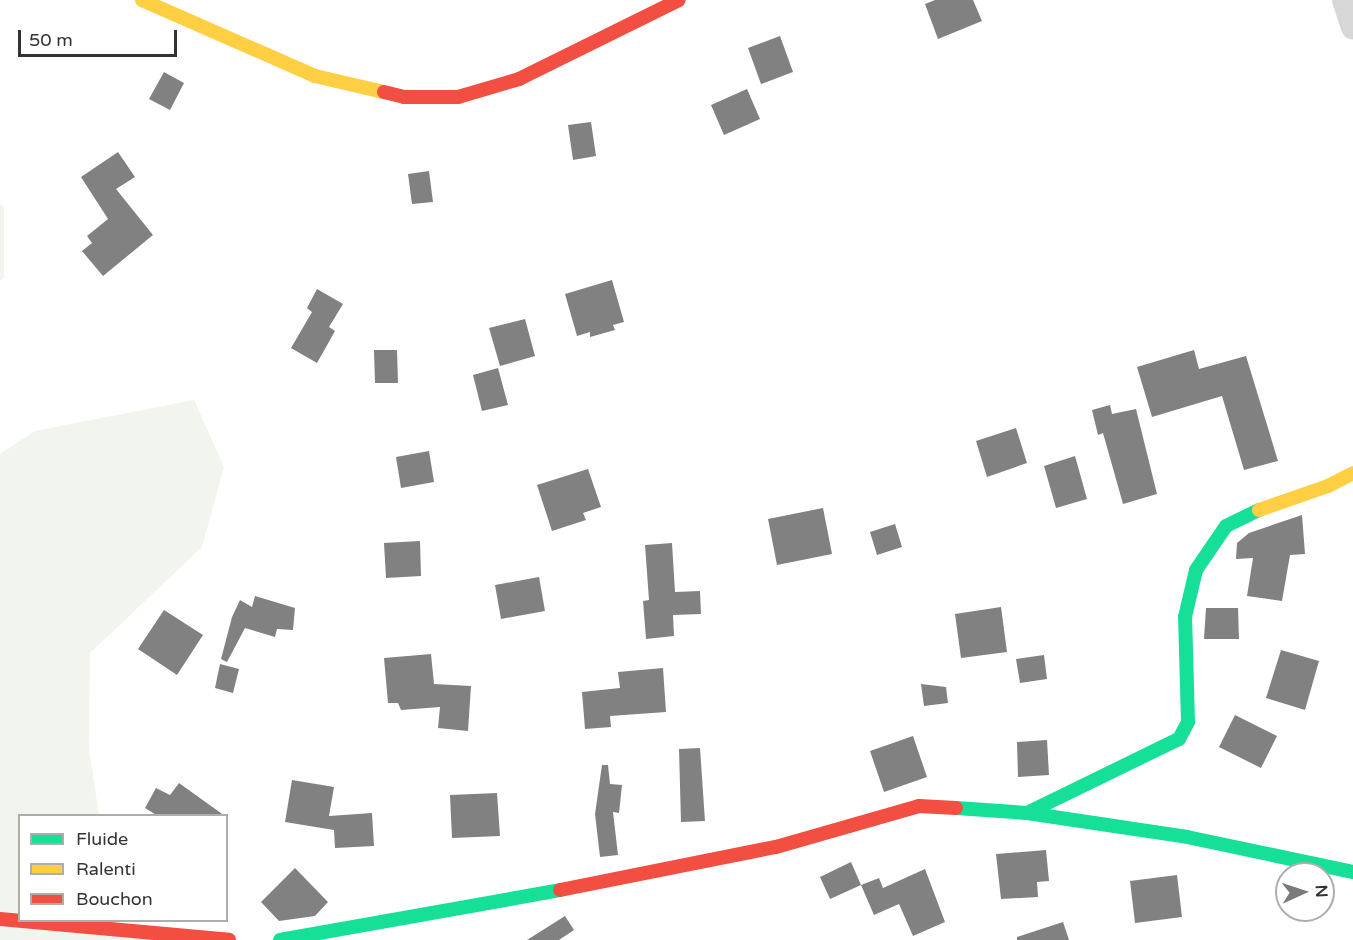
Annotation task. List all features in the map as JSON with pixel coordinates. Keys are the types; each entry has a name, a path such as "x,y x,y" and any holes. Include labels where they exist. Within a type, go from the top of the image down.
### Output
{"street":[{"path":"142,0 315,76 404,97 458,97 519,80 679,0"},
{"path":"1344,0 1353,28"},
{"path":"1027,813 1179,739 1188,722 1185,617 1196,570 1210,545 1226,526 1240,516 1328,486 1353,473"},
{"path":"280,940 414,919 776,847 918,806 1027,813 1186,837 1353,872"},
{"path":"0,919 18,921"},
{"path":"33,922 229,940"}],"shaded area":[{"path":"0,204 4,206 4,278 0,281"},
{"path":"194,400 224,467 202,547 90,653 89,749 99,814 18,814 18,922 41,922 229,940 0,940 0,454 35,431"}],"building":[{"path":"935,0 973,0 982,21 938,39 925,4"},
{"path":"780,36 793,72 761,84 748,48"},
{"path":"164,72 184,83 170,110 149,99"},
{"path":"747,89 760,119 724,135 711,105"},
{"path":"591,122 596,156 573,160 568,125"},
{"path":"118,152 135,177 116,189 153,235 103,276 82,251 92,243 87,236 108,219 81,177"},
{"path":"429,171 433,202 412,204 408,174"},
{"path":"612,280 624,322 613,325 615,330 590,337 590,332 577,336 565,294"},
{"path":"317,289 343,304 329,327 335,331 317,363 291,348 312,312 307,308"},
{"path":"525,319 535,356 500,366 489,328"},
{"path":"374,350 397,350 398,383 375,383"},
{"path":"1194,350 1199,369 1246,356 1278,461 1244,470 1222,396 1152,417 1137,367"},
{"path":"498,368 508,405 482,411 473,375"},
{"path":"1110,405 1112,414 1136,409 1157,494 1123,504 1103,433 1098,435 1092,410"},
{"path":"1016,428 1027,463 987,477 976,441"},
{"path":"429,451 434,482 401,488 396,457"},
{"path":"1075,456 1087,499 1056,508 1044,466"},
{"path":"588,469 601,507 583,513 586,520 552,531 537,485"},
{"path":"823,508 832,554 777,565 768,519"},
{"path":"1302,515 1305,554 1290,555 1282,601 1247,596 1253,558 1236,559 1237,543 1249,533"},
{"path":"895,524 902,547 877,555 870,532"},
{"path":"420,541 421,576 386,578 384,543"},
{"path":"672,543 675,592 700,591 701,614 673,615 674,636 646,639 643,601 649,600 645,545"},
{"path":"539,577 545,611 501,619 495,585"},
{"path":"255,596 295,608 293,630 277,629 275,637 245,628 227,662 221,659 232,617 240,600 252,607"},
{"path":"1001,607 1007,652 961,658 955,614"},
{"path":"1206,608 1238,608 1239,639 1204,639"},
{"path":"164,610 203,635 177,675 138,649"},
{"path":"1281,650 1319,661 1305,710 1266,698"},
{"path":"431,654 434,684 471,686 468,731 438,728 440,707 401,710 398,703 388,703 384,658"},
{"path":"1044,655 1047,679 1020,683 1016,659"},
{"path":"220,664 239,669 233,693 215,688"},
{"path":"663,668 666,712 610,716 611,727 585,729 582,692 620,688 618,672"},
{"path":"921,684 946,687 948,703 924,706"},
{"path":"1235,715 1277,736 1261,768 1219,747"},
{"path":"913,736 927,777 884,792 870,751"},
{"path":"1047,740 1049,775 1018,777 1017,742"},
{"path":"700,748 705,821 681,822 679,749"},
{"path":"602,765 608,765 610,784 622,785 619,813 613,812 618,855 600,857 595,814"},
{"path":"292,780 334,787 329,816 372,813 374,846 335,848 334,830 285,822"},
{"path":"179,783 222,814 155,814 145,808 156,788 170,795"},
{"path":"497,793 500,836 452,838 450,795"},
{"path":"1046,850 1049,881 1037,882 1038,897 1001,899 996,854"},
{"path":"851,862 861,885 830,899 820,877"},
{"path":"295,868 328,902 315,916 279,921 261,902"},
{"path":"925,869 945,922 913,936 899,904 874,915 861,885 879,878 883,888"},
{"path":"1177,875 1182,917 1135,923 1130,881"},
{"path":"565,916 574,930 559,940 527,940"},
{"path":"1063,922 1069,940 1017,940 1017,937"}],"traffic: fast":[{"path":"1027,813 1179,739 1188,722 1185,617 1196,570 1226,526 1259,510"},
{"path":"956,808 1027,813 1187,837 1353,872"},
{"path":"280,940 560,890"}],"traffic: slow":[{"path":"142,0 315,76 384,92"},
{"path":"1259,510 1328,486 1353,473"}],"traffic: jam":[{"path":"384,92 404,97 458,97 519,79 679,0"},
{"path":"560,890 776,847 919,806 956,808"},
{"path":"0,919 18,921"},
{"path":"33,922 229,940"}]}
